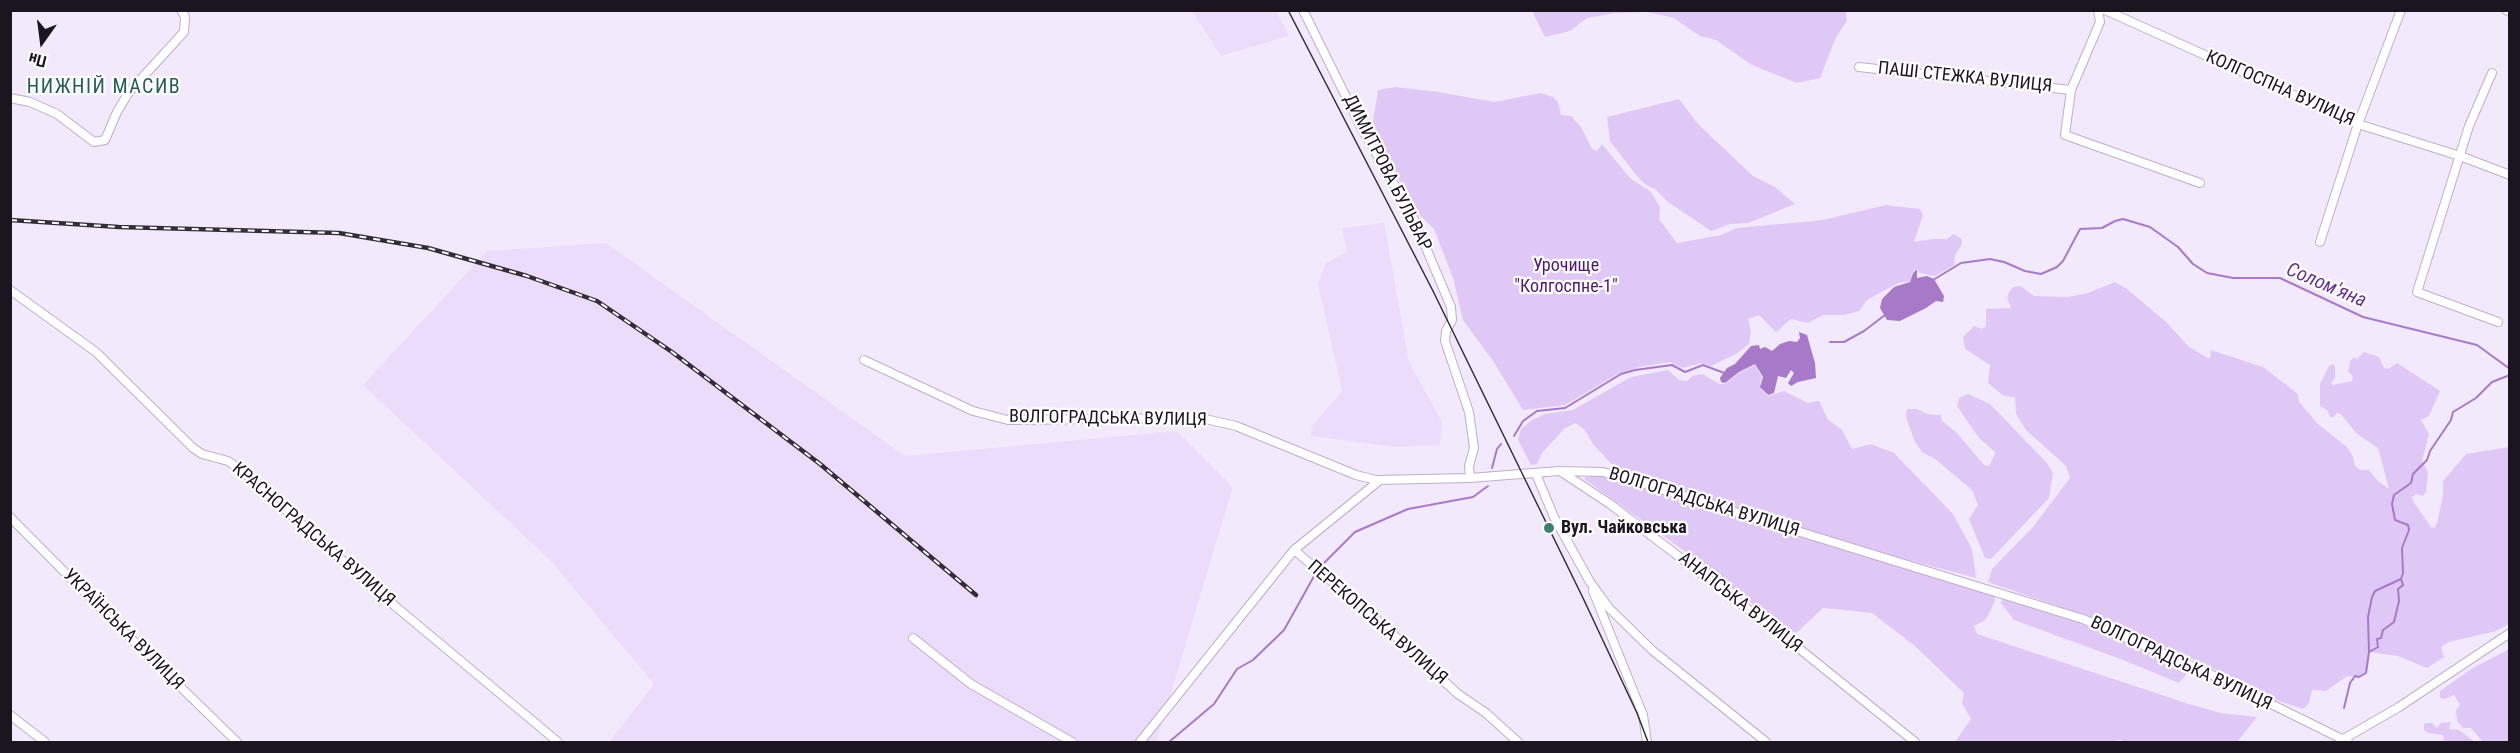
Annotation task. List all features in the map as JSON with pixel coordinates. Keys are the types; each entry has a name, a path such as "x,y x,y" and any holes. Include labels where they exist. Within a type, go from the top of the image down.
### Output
{"street":[{"path":"10,98 30,102 57,114 89,140 99,142 105,140 129,92 142,75 184,32 185,17 181,10"},
{"name":"ДИМИТРОВА БУЛЬВАР","path":"1303,10 1362,129 1413,217 1451,307 1452,320 1446,331 1445,341 1469,412 1474,448 1469,466 1470,478"},
{"name":"ПАШІ СТЕЖКА ВУЛИЦЯ","path":"2098,10 2100,22 2071,90 2065,135 2200,183"},
{"name":"КОЛГОСПНА ВУЛИЦЯ","path":"2105,10 2358,124 2460,156 2510,175"},
{"path":"2320,242 2358,124 2401,10"},
{"name":"ПАШІ СТЕЖКА ВУЛИЦЯ","path":"1859,67 2071,90"},
{"path":"2492,73 2469,126 2417,292 2498,322"},
{"name":"КРАСНОГРАДСЬКА ВУЛИЦЯ","path":"10,290 96,352 193,448 202,454 228,461 241,470 371,586 558,742"},
{"name":"ВОЛГОГРАДСЬКА ВУЛИЦЯ","path":"864,360 974,411 1008,420 1201,418 1236,426 1356,475 1380,480 1470,478 1559,471 1603,472 2084,619 2166,653 2342,741"},
{"name":"АНАПСЬКА ВУЛИЦЯ","path":"1559,471 1619,511 1796,646 1912,742"},
{"path":"1536,474 1554,516 1588,578 1609,608 1652,651 1766,742"},
{"name":"ПЕРЕКОПСЬКА ВУЛИЦЯ","path":"1380,480 1294,550 1373,616 1458,694 1486,713 1518,742"},
{"name":"УКРАЇНСЬКА ВУЛИЦЯ","path":"10,517 237,742"},
{"path":"1140,742 1294,550"},
{"path":"1588,578 1643,715 1647,742"},
{"path":"2342,741 2510,633"},
{"path":"913,638 971,684 1072,742"},
{"path":"10,715 45,742"}],"shaded area":[{"path":"1192,11 1276,11 1289,36 1221,56"},
{"path":"1384,223 1409,362 1442,422 1440,445 1395,447 1311,436 1312,426 1342,391 1318,284 1326,263 1347,252 1342,228"},
{"path":"606,243 905,456 1177,431 1233,487 1156,742 609,742 654,684 551,561 363,385 487,251"},
{"path":"1917,269 1917,278 1927,276 1934,279 1944,296 1943,302 1936,301 1900,321 1887,320 1880,308 1882,299 1894,287 1910,282"},
{"path":"1799,332 1807,335 1815,363 1816,378 1791,386 1788,383 1794,373 1791,370 1786,378 1778,376 1774,393 1768,395 1760,387 1763,377 1755,364 1739,372 1725,383 1721,382 1720,378 1727,368 1735,364 1751,346 1759,345 1760,349 1765,347 1772,351 1780,344 1789,341 1797,342 1800,338"}],"green space":[{"path":"1532,11 1846,11 1847,21 1836,37 1820,78 1797,83 1752,65 1716,40 1700,36 1674,18 1647,12 1615,13 1587,18 1570,31 1545,37"},
{"name":"Урочище \"Колгоспне-1\"","path":"1395,87 1494,102 1541,93 1553,97 1558,102 1561,115 1571,116 1581,127 1592,149 1597,151 1602,144 1630,178 1651,192 1660,207 1659,219 1677,243 1721,235 1737,228 1823,220 1886,205 1920,209 1923,215 1914,242 1947,239 1953,234 1962,239 1961,246 1955,255 1954,265 1935,276 1920,273 1916,268 1910,281 1898,283 1867,300 1859,311 1844,315 1823,315 1808,323 1791,319 1776,332 1759,315 1748,319 1751,331 1749,344 1736,354 1711,366 1701,363 1683,368 1670,362 1639,367 1616,375 1565,405 1523,410 1493,361 1463,320 1453,278 1434,229 1420,215 1378,144 1373,121 1378,90"},
{"path":"1679,99 1698,124 1753,176 1775,187 1795,204 1748,223 1730,224 1711,231 1668,202 1655,189 1646,185 1610,141 1607,117"},
{"path":"2115,282 2127,289 2166,322 2189,347 2210,359 2211,350 2263,367 2298,394 2299,402 2318,424 2348,448 2355,466 2360,470 2369,470 2389,489 2378,448 2356,433 2341,414 2337,413 2330,417 2327,410 2320,406 2320,384 2329,366 2333,364 2335,366 2335,378 2331,383 2333,385 2352,381 2353,376 2348,372 2350,361 2354,357 2357,359 2364,352 2379,357 2384,368 2388,369 2397,363 2440,391 2429,416 2421,420 2429,434 2422,461 2428,472 2426,492 2423,496 2416,494 2412,497 2431,527 2434,528 2437,523 2443,496 2443,481 2466,454 2509,447 2509,624 2496,631 2449,642 2441,647 2444,657 2427,668 2398,656 2369,652 2366,673 2359,677 2347,676 2326,691 2312,690 2309,703 2303,709 2279,701 2193,659 2115,626 1988,582 1992,569 2033,527 2070,478 2066,466 2026,430 2016,414 2015,397 2004,396 1988,383 1990,365 1965,349 1963,337 1974,326 1982,329 1986,326 1986,309 2011,308 2007,298 2014,287 2020,286 2034,296 2068,297 2088,293"},
{"path":"1755,365 1762,377 1760,383 1762,390 1768,396 1784,391 1808,403 1819,401 1828,420 1842,430 1852,449 1871,444 1894,453 1953,514 1972,549 1976,578 1878,552 1689,495 1616,469 1593,444 1585,430 1575,423 1564,429 1542,453 1537,464 1531,465 1518,440 1521,429 1532,420 1545,414 1573,410 1631,377 1668,370 1679,380 1687,381 1692,376 1702,374 1720,384 1725,384 1739,373"},
{"path":"1968,394 1990,404 2046,462 2053,473 2049,498 1991,559 1985,558 1969,519 1978,505 1972,490 1934,458 1923,453 1915,442 1906,417 1907,409 1941,415 1942,421 1957,433 1984,465 1989,466 1995,454 1994,451 1979,438 1957,406 1959,398"},
{"path":"1597,475 1994,595 1995,600 1988,616 1974,626 1977,634 2189,704 2221,713 2257,717 2237,742 2124,742 2121,740 1955,742 1971,719 1962,703 1964,693 1915,646 1872,613 1823,608 1793,636 1694,558 1583,478"},
{"path":"2003,599 2059,614 2103,631 2189,671 2179,683 2014,620 2001,603"},
{"path":"2509,649 2509,742 2483,742 2471,728 2463,728 2457,721 2456,710 2460,705 2454,695 2445,699 2440,698 2440,691 2473,668"},
{"path":"2451,722 2449,729 2459,730 2475,742 2444,742 2443,735 2428,733 2424,730 2426,723 2432,723 2437,728 2441,723"}],"waterway":[{"name":"Солом'яна","path":"1933,280 1961,263 1990,259 2041,274 2057,267 2063,261 2080,229 2102,228 2123,219 2150,227 2178,247 2193,264 2207,273 2233,278 2280,278 2363,317 2477,345 2510,369"},
{"name":"Солом'яна","path":"1830,342 1844,342 1864,331 1885,315"},
{"path":"1514,436 1523,421 1537,411 1565,408 1621,374 1672,365 1685,372 1703,365 1727,374"},
{"path":"2344,708 2350,683 2355,676 2359,677 2366,673 2369,652 2368,617 2372,597 2375,591 2401,579 2403,573 2402,548 2409,530 2408,525 2395,520 2392,504 2394,495 2411,483 2413,474 2427,460 2430,451 2451,420 2453,412 2476,398 2492,382 2510,375"},
{"name":"Солом'яна","path":"1492,468 1497,449 1501,444"},
{"name":"Солом'яна","path":"1169,742 1214,704 1237,669 1253,660 1284,630 1318,569 1355,532 1408,509 1473,497 1488,486"},
{"path":"2369,652 2378,647 2377,639 2381,638 2383,630 2394,622 2399,601 2398,589 2403,585 2401,579"}],"tram line":[{"path":"1288,10 1433,291 1583,598 1637,713 1648,742"}],"railway":[{"path":"10,220 119,227 339,233 428,248 527,276 597,301 672,352 820,464 976,595"}],"place":[{"name":"Вул. Чайковська","path":"1549,528"}],"district":[{"name":"НИЖНІЙ МАСИВ","path":"104,88"}]}
